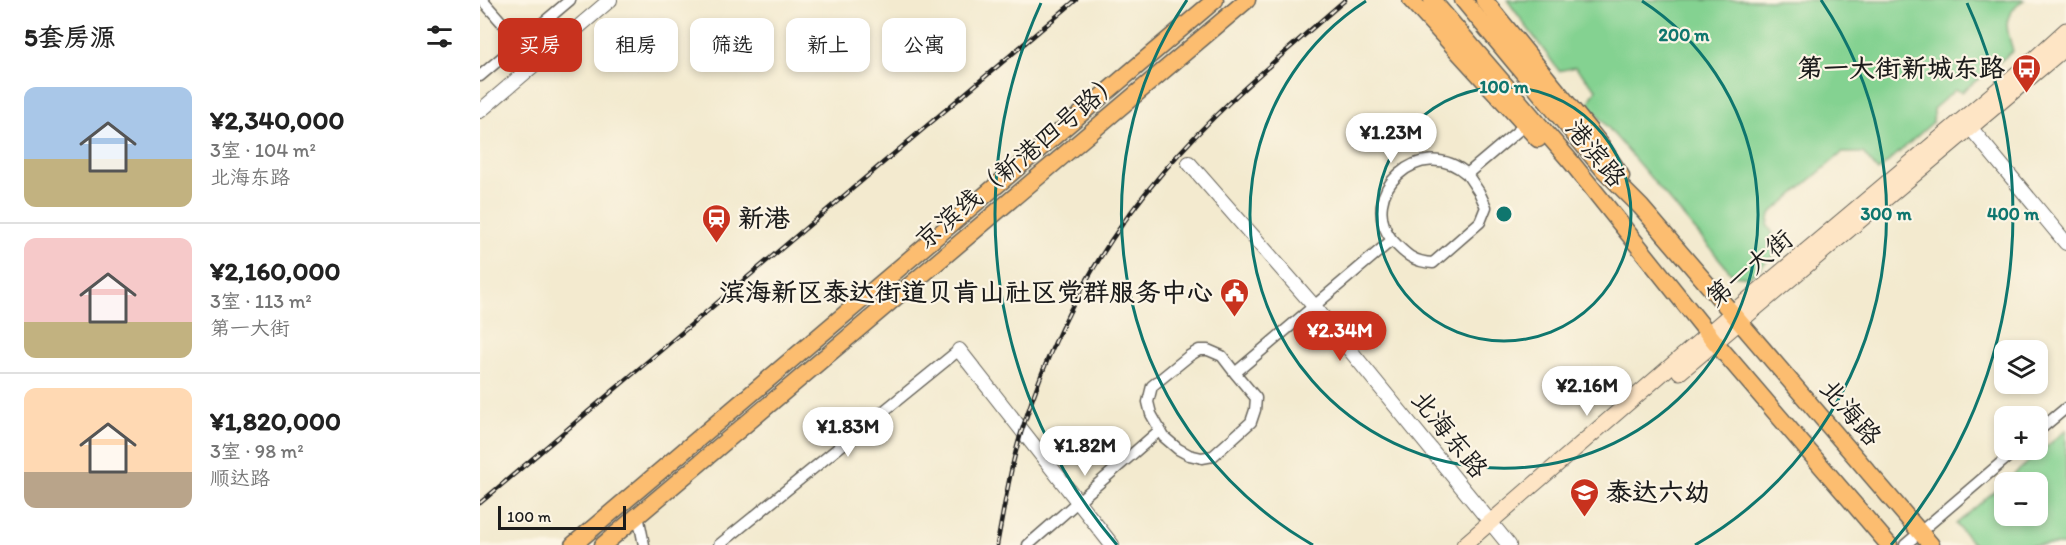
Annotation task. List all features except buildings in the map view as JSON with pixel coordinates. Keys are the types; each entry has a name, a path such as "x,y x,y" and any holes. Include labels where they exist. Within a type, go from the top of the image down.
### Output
{"main road":[{"name":"京滨线（新港四号路）","path":"573,545 1215,0"},
{"name":"京滨线（新港四号路）","path":"603,545 1247,0"},
{"path":"1411,0 1525,125 1618,222"},
{"name":"港滨路","path":"1432,0 1572,163 1712,338"},
{"path":"1463,0 1603,169 1641,207"},
{"path":"1484,0 1601,145 1641,207"},
{"name":"第一大街","path":"1464,545 1493,525 1966,123 2066,30"},
{"name":"第一大街","path":"1966,123 2066,47"},
{"name":"北海路","path":"1641,207 1931,545"},
{"path":"1712,338 1889,545"},
{"name":"第一大街","path":"1476,545 1493,525"}],"street":[{"path":"482,0 498,18"},
{"path":"480,76 570,0"},
{"path":"480,111 610,0"},
{"path":"1966,123 2066,243"},
{"path":"1467,174 1525,125"},
{"path":"1432,159 1457,165 1467,174 1486,207 1480,222 1433,263 1409,258 1392,240 1385,230 1380,212 1384,193 1400,174 1417,161 1432,159"},
{"name":"北海东路","path":"1189,163 1314,306 1509,545"},
{"path":"1236,373 1392,240"},
{"path":"1199,350 1208,350 1222,356 1256,398 1251,423 1213,456 1202,458 1189,455 1178,449 1162,433 1151,414 1148,402 1152,386 1199,350"},
{"path":"719,545 957,352 1078,506 1112,545"},
{"path":"2048,423 2066,408"},
{"path":"1035,545 1162,433"},
{"path":"1905,545 2004,460"},
{"path":"1028,545 1078,506"},
{"path":"1078,506 1105,545"},
{"path":"638,515 644,545"}],"green space":[{"path":"1507,0 2024,0 2012,12 2007,22 2013,51 1962,92 1955,90 1933,109 1933,122 1878,171 1863,153 1842,153 1770,214 1768,226 1782,248 1749,277 1733,275 1588,104 1596,89 1575,67 1559,71"},
{"path":"2066,430 2066,545 1974,545 1956,524 1994,492 1994,526 2048,526 2048,472 2017,472 2031,460 2048,460 2048,445"}],"railway":[{"path":"480,503 1076,0"},
{"path":"997,545 1016,451 1037,387 1065,321 1119,228 1163,172 1205,126 1345,0"}],"place":[{"name":"第一大街新城东路","path":"2026,94"},
{"name":"新港","path":"717,244"},
{"name":"滨海新区泰达街道贝肯山社区党群服务中心","path":"1234,318"},
{"name":"泰达六幼","path":"1585,518"}]}
